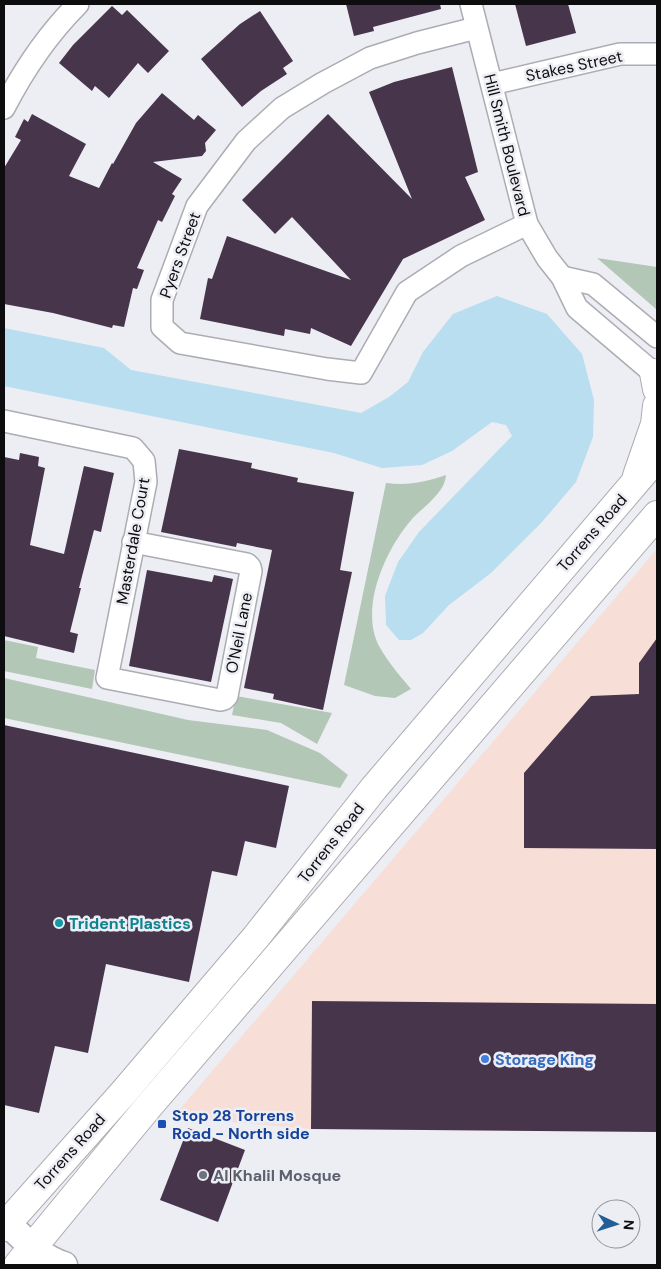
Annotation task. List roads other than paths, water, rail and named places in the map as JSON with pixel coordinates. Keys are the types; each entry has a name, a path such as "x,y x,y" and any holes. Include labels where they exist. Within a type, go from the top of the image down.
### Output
{"main road":[{"path":"634,484 654,424 657,406"},
{"name":"Torrens Road","path":"5,1225 124,1092 256,937 374,788 657,457"},
{"name":"Torrens Road","path":"26,1257 148,1107 657,515"},
{"path":"124,1092 148,1107"}],"street":[{"path":"4,108 14,87 60,22 78,4"},
{"name":"Hill Smith Boulevard","path":"471,4 527,224 547,258 562,277 578,308 656,379"},
{"name":"Pyers Street","path":"476,28 417,43 370,58 282,108 246,141 197,206 162,300 162,327 180,343 327,369 361,373 407,292 461,256 527,224"},
{"name":"Stakes Street","path":"492,84 620,54 657,54"},
{"path":"562,277 594,284 655,334"},
{"name":"Masterdale Court","path":"4,421 133,448 144,461 146,482 107,678"},
{"name":"O'Neil Lane","path":"107,678 224,699 227,696 251,571 247,564 133,542"},
{"path":"5,1225 26,1257 64,1265"}],"water":[{"path":"497,296 547,314 582,354 594,400 593,437 576,482 542,522 491,573 449,605 423,633 411,640 399,640 386,625 385,596 398,562 419,532 512,436 506,425 492,422 452,451 422,465 382,468 334,453 4,386 4,328 104,348 131,370 361,413 389,397 408,382 423,352 453,314"}],"place":[{"name":"Trident Plastics","path":"59,923"},
{"name":"Storage King","path":"485,1059"},
{"name":"Stop 28 Torrens Road - North side","path":"162,1124"},
{"name":"Al Khalil Mosque","path":"203,1175"}]}
